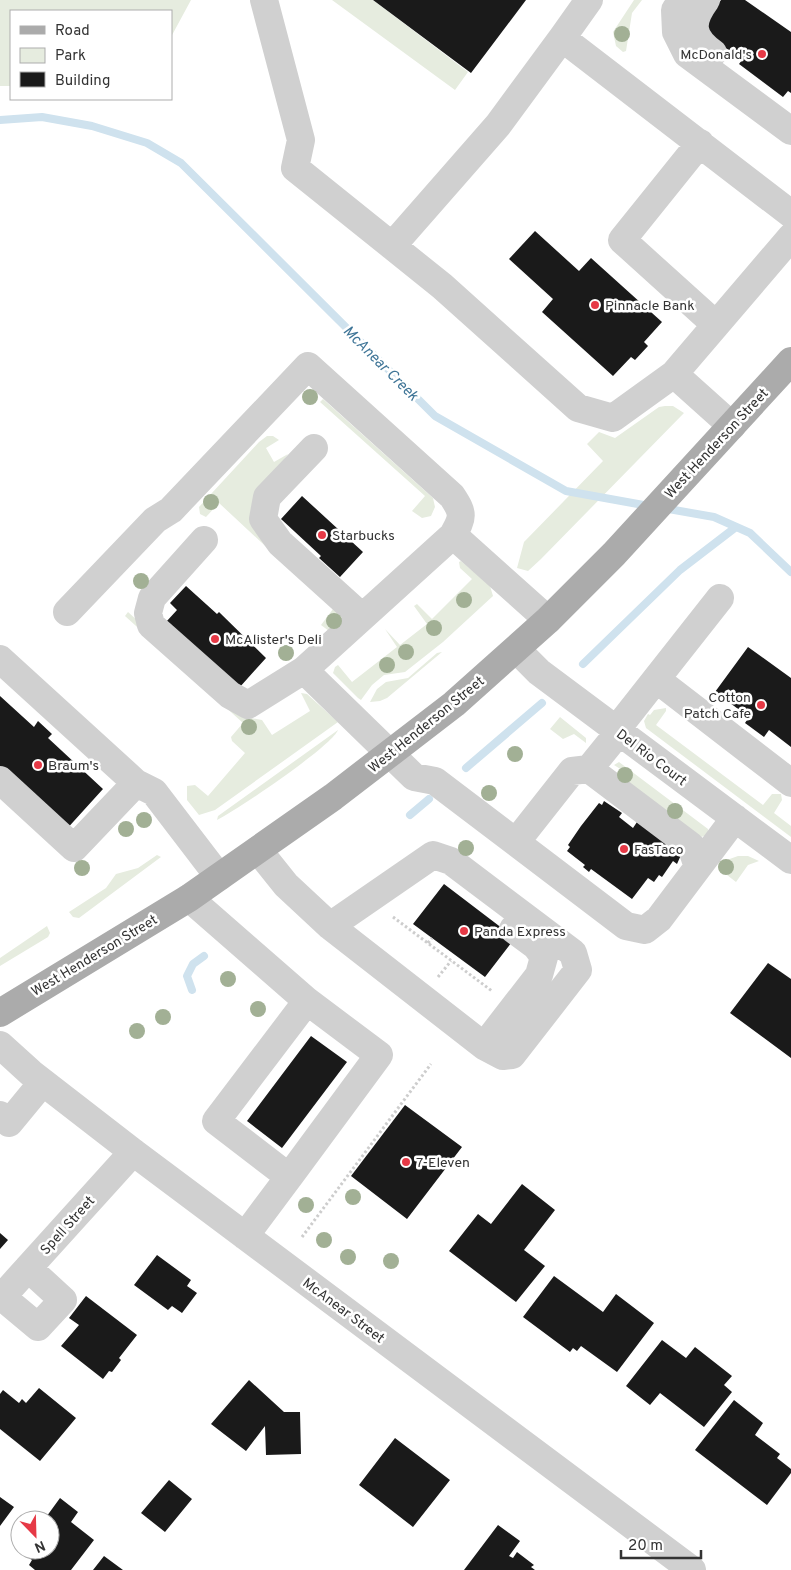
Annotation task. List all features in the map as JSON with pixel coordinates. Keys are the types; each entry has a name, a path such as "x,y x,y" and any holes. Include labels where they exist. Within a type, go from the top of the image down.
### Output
{"main road":[{"name":"West Henderson Street","path":"0,1013 189,898 391,754 517,650 581,587 730,429 787,373"}],"street":[{"path":"264,0 301,140 295,168 442,286 578,408 613,418 674,374 791,237"},
{"path":"392,246 498,125 589,0"},
{"path":"683,0 675,10 675,18 676,32 686,54 791,131"},
{"path":"706,0 695,19 696,36 700,43 791,110"},
{"path":"562,38 791,214"},
{"path":"700,143 622,240 715,324"},
{"path":"67,612 154,520 172,510 308,366 452,496 460,508 462,519 453,536 304,670 248,705 230,695 151,625 148,613 152,598 204,540"},
{"path":"674,374 730,429"},
{"path":"314,448 267,497 262,519 280,543 362,617"},
{"path":"453,536 548,620"},
{"path":"589,769 656,679 720,598"},
{"name":"Del Rio Court","path":"517,650 540,672 791,860"},
{"path":"0,658 136,783 154,792 219,877"},
{"path":"304,670 414,777 435,782 626,926 645,930 659,919 735,818"},
{"path":"656,679 791,783"},
{"path":"516,842 572,771 589,769 691,846 698,867"},
{"path":"0,780 74,848"},
{"path":"0,799 65,858 136,783"},
{"path":"258,850 286,886 330,926 484,1046 503,1056 512,1056 578,970 573,953 451,861 433,855 330,926"},
{"path":"423,861 431,863 449,880 536,946 544,957 540,975 484,1046"},
{"path":"189,898 307,1001 379,1055 245,1236"},
{"path":"288,1177 216,1122 307,1001"},
{"name":"McAnear Street","path":"0,1045 42,1082 133,1152 692,1570"},
{"path":"0,1115 9,1123 42,1082"},
{"name":"Spell Street","path":"1,1298 133,1152"},
{"path":"1,1298 38,1327 63,1300 28,1268"}],"path":[{"path":"386,911 514,1008"},
{"path":"428,943 432,938"},
{"path":"302,1237 431,1064"}],"green space":[{"path":"0,0 191,0 172,35 172,10 10,10 10,86 0,86"},
{"path":"332,0 373,0 468,72 455,90"},
{"path":"634,0 642,0 632,13 626,51 623,52 616,46 613,32"},
{"path":"323,399 433,498 435,507 431,516 422,518 412,511 425,496 320,402"},
{"path":"673,406 684,413 541,559 528,571 517,568 524,542 603,461 587,444 599,432 615,438 659,407"},
{"path":"267,436 273,436 279,440 266,448 274,462 288,454 259,495 347,614 329,631 321,625 333,609 219,503 206,517 200,514 199,507 259,442"},
{"path":"461,561 490,586 493,596 443,642 405,672 384,675 372,685 361,700 358,698 333,673 335,667 338,665 352,682 397,647 385,629 400,645 427,624 414,606 417,604 432,619 472,579 460,568 459,562"},
{"path":"128,612 230,705 245,717 262,720 272,735 310,711 301,693 307,694 338,722 215,810 199,815 187,800 187,786 195,785 208,796 245,753 232,741 231,737 243,723 125,616"},
{"path":"442,652 387,698 370,702 377,689 386,682 408,678 437,653"},
{"path":"666,708 666,711 656,725 763,805 772,794 781,794 782,800 774,813 791,826 791,837 646,728 644,721 648,714 650,715 654,710"},
{"path":"560,717 586,738 586,743 574,734 563,739 550,729"},
{"path":"338,730 319,750 302,763 262,792 217,820 218,816"},
{"path":"619,762 708,829 708,835 701,837 620,777 625,772 614,765"},
{"path":"157,855 161,857 79,918 73,917 69,912 106,888 116,874 138,868"},
{"path":"738,856 748,856 759,861 748,865 736,882 718,868 724,861"},
{"path":"47,926 50,933 48,937 0,966 0,958"}],"building":[{"path":"373,0 526,0 471,73"},
{"name":"McDonald's","path":"716,0 719,3 721,0 745,0 791,32 791,93 788,91 783,97 739,64 742,60 704,32"},
{"name":"Pinnacle Bank","path":"535,231 579,271 591,258 662,322 644,342 648,346 635,360 631,357 613,376 542,312 553,299 509,259"},
{"name":"Starbucks","path":"302,496 363,552 340,577 319,558 321,556 281,519"},
{"name":"McAlister's Deli","path":"186,586 217,614 219,612 266,658 239,688 166,622 177,610 170,603"},
{"name":"Cotton Patch Cafe","path":"748,647 791,678 791,747 769,730 764,737 745,723 749,717 715,692"},
{"name":"Braum's","path":"0,696 34,727 38,721 52,734 48,738 103,789 64,832 0,774"},
{"name":"FasTaco","path":"604,801 622,813 619,817 633,828 637,822 681,855 677,864 673,861 662,877 659,875 654,882 648,878 632,899 591,869 589,872 583,867 585,865 567,851 570,847 568,845 581,826 599,803 602,805"},
{"name":"Panda Express","path":"444,884 515,938 485,977 413,924"},
{"path":"768,963 791,979 791,1058 730,1013"},
{"path":"311,1036 347,1062 282,1148 247,1121"},
{"name":"7-Eleven","path":"405,1105 462,1147 407,1219 351,1176"},
{"path":"522,1184 555,1210 524,1250 545,1266 516,1302 449,1251 478,1214 491,1224"},
{"path":"0,1233 8,1240 0,1249"},
{"path":"157,1255 191,1280 187,1286 197,1293 182,1313 172,1306 168,1310 134,1285"},
{"path":"554,1276 603,1312 616,1294 654,1323 617,1372 581,1346 577,1351 573,1348 570,1352 523,1317"},
{"path":"86,1296 137,1335 119,1358 121,1360 112,1372 109,1371 103,1379 61,1346 79,1325 69,1318"},
{"path":"662,1340 686,1358 695,1347 732,1376 724,1385 732,1392 704,1427 660,1393 650,1405 626,1386"},
{"path":"249,1380 284,1412 300,1412 301,1454 266,1455 265,1426 246,1451 211,1424"},
{"path":"39,1388 76,1418 40,1461 0,1429 0,1394 3,1390 19,1403 22,1399 26,1403"},
{"path":"734,1400 763,1423 755,1435 780,1454 777,1458 791,1469 791,1473 767,1505 695,1450"},
{"path":"395,1438 450,1480 413,1527 359,1485"},
{"path":"169,1480 192,1499 165,1532 141,1513"},
{"path":"0,1497 14,1507 0,1526"},
{"path":"60,1498 78,1512 71,1522 94,1540 71,1570 35,1570 29,1565 32,1560 60,1560 60,1510 51,1510"},
{"path":"498,1525 520,1541 509,1556 513,1558 517,1552 534,1565 531,1567 535,1570 464,1570"},
{"path":"104,1556 123,1570 93,1570"}],"waterway":[{"name":"McAnear Creek","path":"0,120 42,117 92,126 147,143 181,163 435,416 566,491 649,506"},
{"name":"McAnear Creek","path":"663,508 714,517 750,533 791,572"},
{"path":"583,664 680,570 736,527"},
{"path":"466,768 542,703"},
{"path":"410,815 429,799"},
{"path":"192,990 187,976 193,964 204,956"}],"place":[{"name":"McDonald's","path":"762,54"},
{"name":"Pinnacle Bank","path":"595,305"},
{"name":"Starbucks","path":"322,535"},
{"name":"McAlister's Deli","path":"215,639"},
{"name":"Cotton Patch Cafe","path":"761,705"},
{"name":"Braum's","path":"38,765"},
{"name":"FasTaco","path":"624,849"},
{"name":"Panda Express","path":"464,931"},
{"name":"7-Eleven","path":"406,1162"}]}
